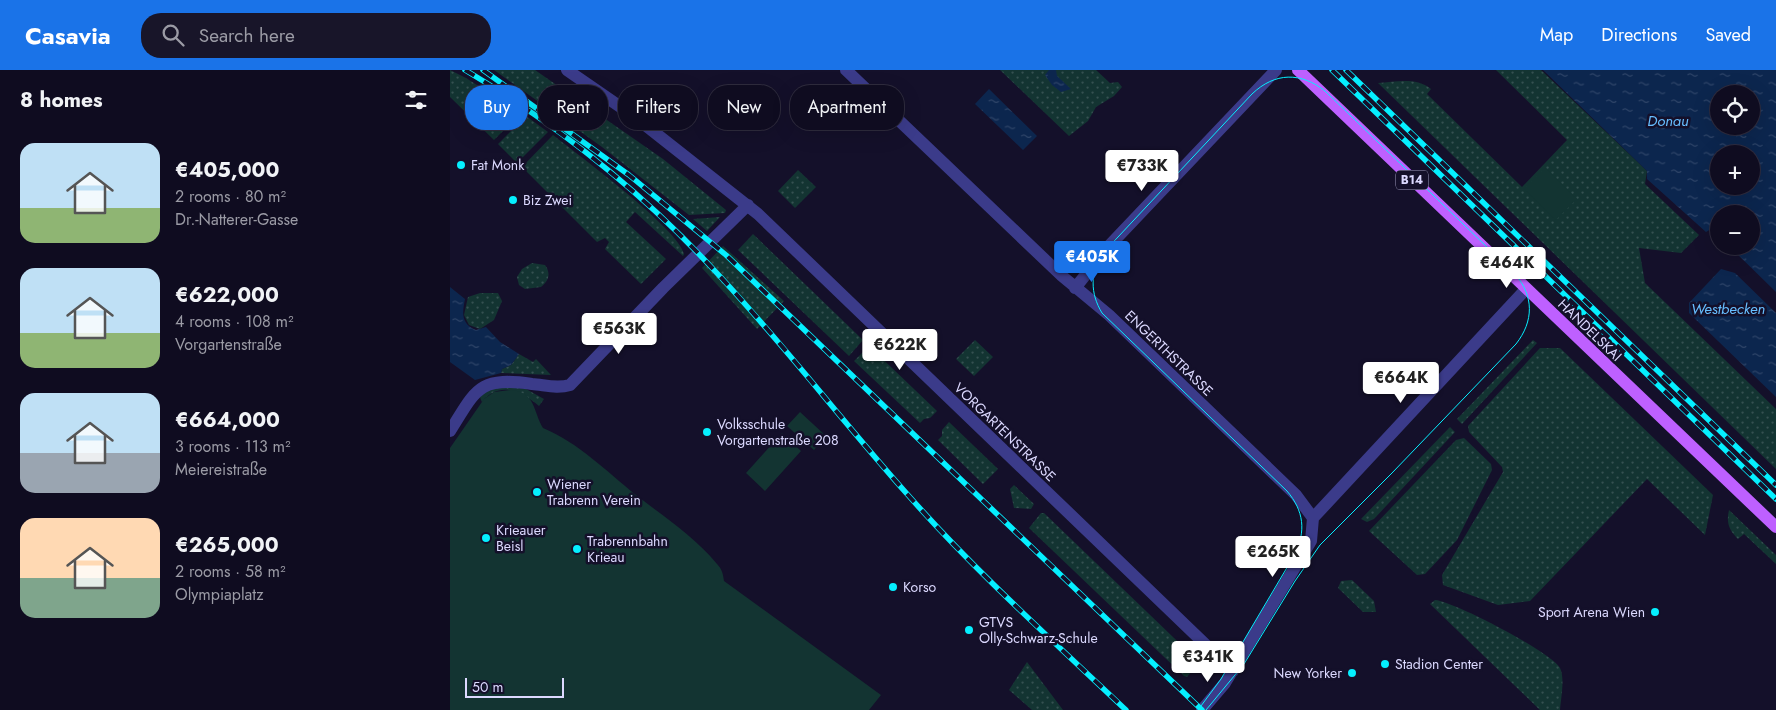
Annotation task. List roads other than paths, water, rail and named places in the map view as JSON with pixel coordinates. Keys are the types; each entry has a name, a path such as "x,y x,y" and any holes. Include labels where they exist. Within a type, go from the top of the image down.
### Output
{"main road":[{"name":"HANDELSKAI","path":"1298,70 1776,527"}],"street":[{"name":"VORGARTENSTRASSE","path":"567,70 635,118 748,205 1233,671"},
{"name":"ENGERTHSTRASSE","path":"846,70 1075,288 1109,315 1296,495 1313,518"},
{"path":"1075,288 1109,246 1276,70"},
{"path":"450,431 474,393 484,386 507,382 561,388 570,385 663,288 748,205"},
{"path":"1202,710 1221,690 1311,541 1313,518 1526,289"}],"water":[{"path":"1049,70 1056,70 1057,76 1071,89 1061,92 1052,85 1045,75"},
{"name":"Donau","path":"1543,70 1776,70 1776,292 1738,255 1760,255 1760,205 1710,205 1710,230 1706,232 1647,179 1647,171"},
{"path":"989,89 1037,136 1023,150 975,104"},
{"name":"Westbecken","path":"1721,269 1735,273 1776,313 1776,397 1689,313 1689,303"},
{"path":"450,287 465,299 464,318 471,328 476,330 486,327 500,342 519,354 511,365 502,369 501,373 475,380 450,362"}],"tram line":[{"path":"1198,710 1221,679 1295,554 1301,537 1302,521 1297,506 1287,491 1102,313 1095,298 1094,276 1103,253 1252,94 1279,78 1297,78 1307,80 1325,91 1515,274 1526,291 1529,318 1516,344 1320,545 1295,581 1244,664 1206,710"}],"railway":[{"path":"465,70 565,136 658,213 739,297 884,467 960,551 1014,605 1126,710"},
{"path":"483,70 629,175 726,255 1202,710"},
{"path":"1332,70 1776,499"},
{"path":"1346,70 1776,485"}],"place":[{"name":"Fat Monk","path":"461,165"},
{"name":"Biz Zwei","path":"513,200"},
{"name":"Volksschule Vorgartenstraße 208","path":"707,432"},
{"name":"Wiener Trabrenn Verein","path":"537,492"},
{"name":"Krieauer Beisl","path":"486,538"},
{"name":"Trabrennbahn Krieau","path":"577,549"},
{"name":"Korso","path":"893,587"},
{"name":"Sport Arena Wien","path":"1655,612"},
{"name":"GTVS Olly-Schwarz-Schule","path":"969,630"},
{"name":"Stadion Center","path":"1385,664"},
{"name":"New Yorker","path":"1352,673"}]}
